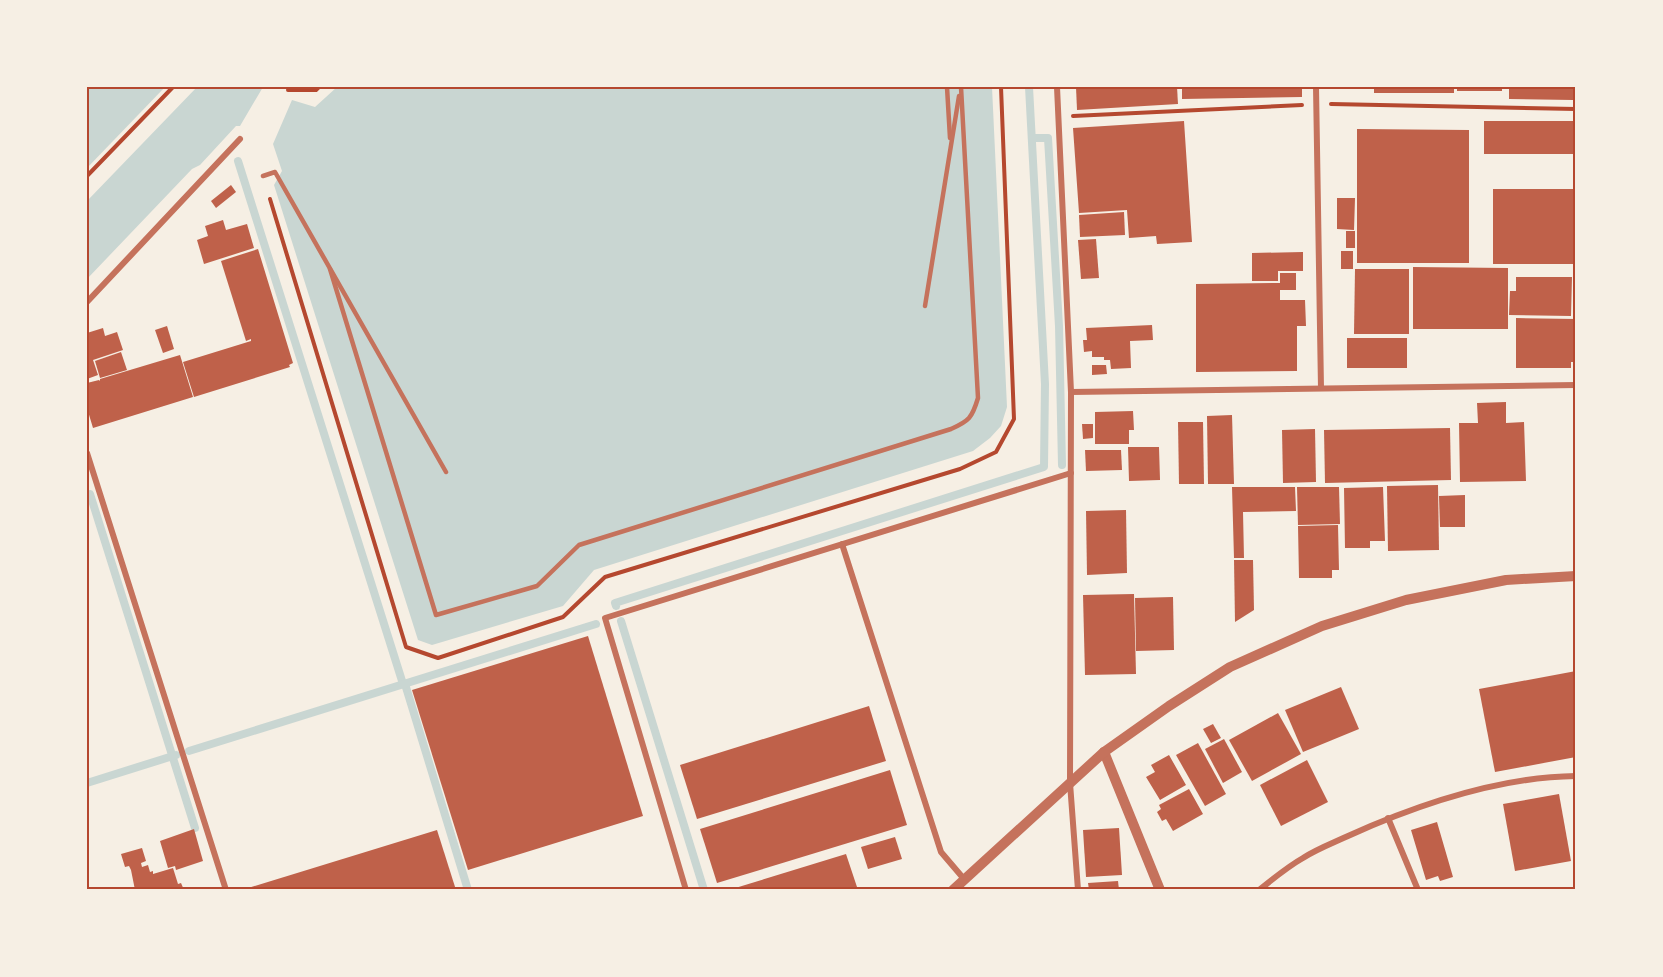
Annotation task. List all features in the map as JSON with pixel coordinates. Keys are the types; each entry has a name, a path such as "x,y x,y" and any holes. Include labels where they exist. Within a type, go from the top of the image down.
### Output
{"street":[{"path":"1057,87 1071,392 1070,783 1078,890"},
{"path":"1316,87 1321,388"},
{"path":"87,302 240,139"},
{"path":"1071,392 1576,385"},
{"path":"87,453 226,890"},
{"path":"686,890 605,618 1071,473"},
{"path":"842,544 941,852 964,879"},
{"path":"953,890 1104,752 1230,667 1322,626 1406,600 1506,580 1576,576"},
{"path":"1104,752 1160,890"},
{"path":"1259,890 1304,857 1388,818 1472,791 1515,782 1576,776"},
{"path":"1388,818 1418,890"}],"lane":[{"path":"946,87 951,146"},
{"path":"330,269 436,615 537,586 579,545 951,429 966,422 974,412 978,398 961,87 925,306"},
{"path":"263,176 275,172 446,472"}],"path":[{"path":"87,176 173,87"},
{"path":"288,90 316,90 319,87"},
{"path":"263,176 406,647 438,658 562,617 605,577 960,469 996,452 1014,419 1000,87"}],"shaded area":[{"path":"87,87 165,87 87,168"},
{"path":"197,87 263,87 240,126 236,126 200,165 192,169 87,279 87,201"},
{"path":"337,87 992,87 1007,407 1001,426 973,451 594,570 563,606 432,645 418,640 274,185 282,171 273,144 292,100 315,107"}],"building":[{"path":"1076,87 1177,87 1178,104 1077,110"},
{"path":"1182,87 1302,87 1302,97 1182,99"},
{"path":"1374,87 1454,87 1454,93 1374,93"},
{"path":"1457,87 1502,87 1502,91 1457,91"},
{"path":"1509,87 1573,87 1573,100 1509,99"},
{"path":"1184,121 1192,242 1157,244 1156,236 1129,238 1127,210 1079,213 1073,128"},
{"path":"1484,121 1576,121 1576,154 1484,154"},
{"path":"1357,129 1469,130 1469,263 1357,263"},
{"path":"231,185 236,192 216,208 211,201"},
{"path":"1493,189 1573,189 1573,264 1493,264"},
{"path":"1337,198 1355,198 1354,230 1337,229"},
{"path":"1124,212 1125,235 1080,237 1079,215"},
{"path":"223,220 226,230 247,224 254,248 204,264 197,240 208,236 205,226"},
{"path":"1346,231 1355,231 1355,248 1346,248"},
{"path":"1096,239 1099,278 1081,279 1078,240"},
{"path":"258,249 293,363 289,365 290,367 194,397 183,362 251,341 251,339 246,341 221,261"},
{"path":"1341,251 1353,251 1353,269 1341,269"},
{"path":"1303,252 1303,271 1278,271 1278,281 1252,281 1252,253"},
{"path":"1413,267 1508,268 1508,329 1413,329"},
{"path":"1355,269 1409,269 1409,334 1354,334"},
{"path":"1280,273 1296,273 1296,290 1280,290 1280,300 1305,300 1306,326 1297,326 1297,371 1196,372 1196,284 1280,283"},
{"path":"1516,277 1572,277 1571,316 1509,315 1510,291 1516,291"},
{"path":"1516,318 1576,319 1576,362 1571,362 1571,368 1516,368"},
{"path":"1152,325 1153,340 1130,341 1131,368 1111,369 1110,360 1104,360 1104,357 1092,357 1092,351 1084,352 1083,340 1087,340 1086,328"},
{"path":"167,326 174,349 163,353 155,330"},
{"path":"103,328 105,336 117,332 123,350 93,360 98,375 87,379 87,333"},
{"path":"1347,338 1407,338 1407,368 1347,368"},
{"path":"121,352 127,370 100,378 95,361"},
{"path":"180,355 193,397 93,428 87,408 87,383 100,381 100,379"},
{"path":"1092,365 1106,365 1107,374 1092,375"},
{"path":"1506,402 1506,423 1524,422 1526,481 1460,482 1459,423 1478,423 1477,403"},
{"path":"1133,411 1134,430 1129,430 1129,444 1095,444 1095,412"},
{"path":"1232,415 1234,484 1208,484 1207,416"},
{"path":"1178,422 1203,422 1204,484 1179,484"},
{"path":"1082,424 1093,424 1093,438 1083,439"},
{"path":"1450,428 1451,480 1325,483 1324,430"},
{"path":"1315,429 1316,482 1283,483 1282,430"},
{"path":"1128,447 1159,447 1160,480 1129,481"},
{"path":"1085,450 1121,450 1122,470 1086,471"},
{"path":"1438,485 1439,550 1388,551 1387,486"},
{"path":"1232,487 1295,487 1296,511 1243,512 1244,558 1234,558"},
{"path":"1297,487 1339,487 1340,524 1298,525"},
{"path":"1383,487 1385,541 1370,541 1370,548 1345,548 1344,488"},
{"path":"1465,495 1465,527 1440,527 1439,496"},
{"path":"1126,510 1127,573 1087,575 1086,511"},
{"path":"1338,525 1339,570 1332,570 1332,578 1299,578 1298,526"},
{"path":"1234,560 1253,560 1254,610 1235,622"},
{"path":"1134,594 1136,674 1085,675 1083,595"},
{"path":"1173,597 1174,650 1136,651 1135,598"},
{"path":"588,636 643,816 468,870 412,690"},
{"path":"1576,671 1576,757 1495,772 1479,689"},
{"path":"1341,687 1359,729 1303,752 1285,710"},
{"path":"869,706 886,761 697,819 680,765"},
{"path":"1278,713 1301,754 1252,781 1229,740"},
{"path":"1213,724 1221,738 1211,743 1203,729"},
{"path":"1224,739 1242,772 1223,783 1205,749"},
{"path":"1198,743 1226,794 1205,806 1176,755"},
{"path":"1169,755 1186,785 1160,800 1146,777 1155,772 1151,765"},
{"path":"1307,760 1328,802 1281,826 1260,785"},
{"path":"890,770 907,825 717,883 700,829"},
{"path":"1189,789 1203,814 1173,831 1166,819 1162,821 1157,812 1161,809 1159,805"},
{"path":"1559,794 1571,861 1515,871 1503,804"},
{"path":"1437,822 1453,877 1440,881 1438,876 1426,880 1411,830"},
{"path":"1119,828 1122,875 1086,877 1083,830"},
{"path":"194,829 203,861 176,870 175,866 168,868 160,841"},
{"path":"437,830 456,890 245,890 245,889"},
{"path":"895,837 902,859 868,869 861,847"},
{"path":"142,848 146,861 141,863 142,867 148,865 153,874 173,868 178,884 181,883 184,890 135,890 131,870 129,866 125,867 121,854"},
{"path":"846,854 858,890 732,890 732,889"},
{"path":"1118,881 1119,890 1089,890 1088,883"}],"waterway":[{"path":"616,606 615,603 1044,467 1045,384 1029,87"},
{"path":"1032,138 1048,138 1059,326 1062,465"},
{"path":"238,161 403,684"},
{"path":"90,494 195,828"},
{"path":"621,621 704,890"},
{"path":"189,751 596,624"},
{"path":"405,684 468,890"},
{"path":"87,783 176,755"}]}
